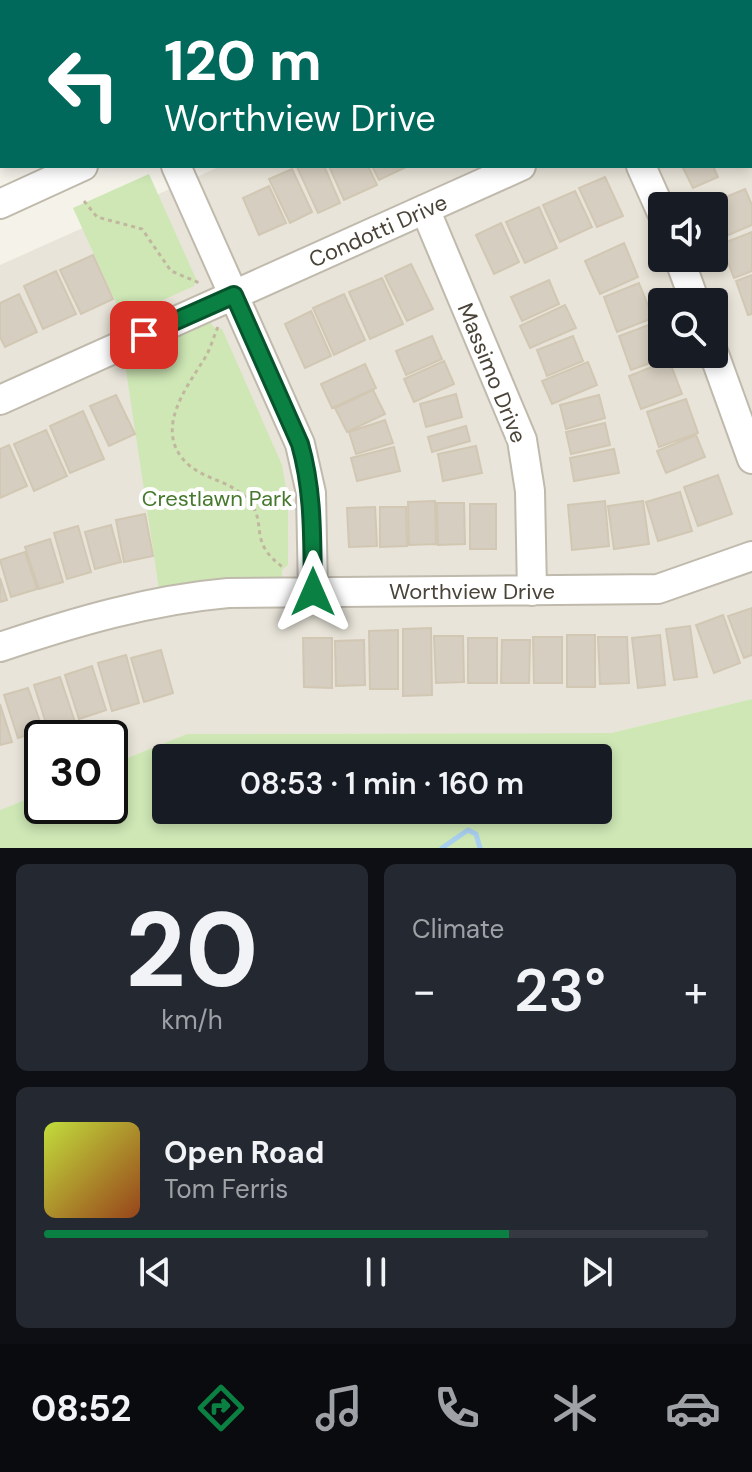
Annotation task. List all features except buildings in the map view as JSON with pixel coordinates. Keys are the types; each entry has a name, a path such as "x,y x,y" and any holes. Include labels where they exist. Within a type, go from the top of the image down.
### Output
{"street":[{"path":"0,204 79,168"},
{"path":"177,168 228,308 300,444 307,469 312,516 313,592"},
{"name":"Condotti Drive","path":"228,308 425,209 517,168"},
{"path":"642,168 653,192"},
{"name":"Massimo Drive","path":"425,209 522,440 530,491 532,591"},
{"path":"0,400 228,308"},
{"path":"719,368 752,459"},
{"name":"Worthview Drive","path":"0,647 96,616 173,599 228,593 658,589 752,556"}],"path":[{"path":"84,201 97,217 142,229 171,271 202,284"},
{"path":"228,308 205,359 177,399 173,417 175,446 188,465 247,498 254,508 261,545 290,572"}],"shaded area":[{"path":"217,168 752,168 752,699 611,733 188,734 163,744 152,744 152,748 128,758 128,720 24,720 24,800 0,810 0,265"}],"green space":[{"path":"149,174 196,279 194,286 123,318 73,208"},
{"name":"Crestlawn Park","path":"209,320 213,327 222,329 282,465 288,500 288,565 282,570 282,579 159,589 124,357"},
{"path":"752,699 752,848 0,848 0,810 24,800 24,824 128,824 128,758 152,748 152,824 612,824 612,744 162,744 187,734 611,733"}],"waterway":[{"path":"442,848 468,830 476,834 480,848"}],"route":[{"path":"144,335 234,295 300,444 307,469 311,493 313,592"}]}
